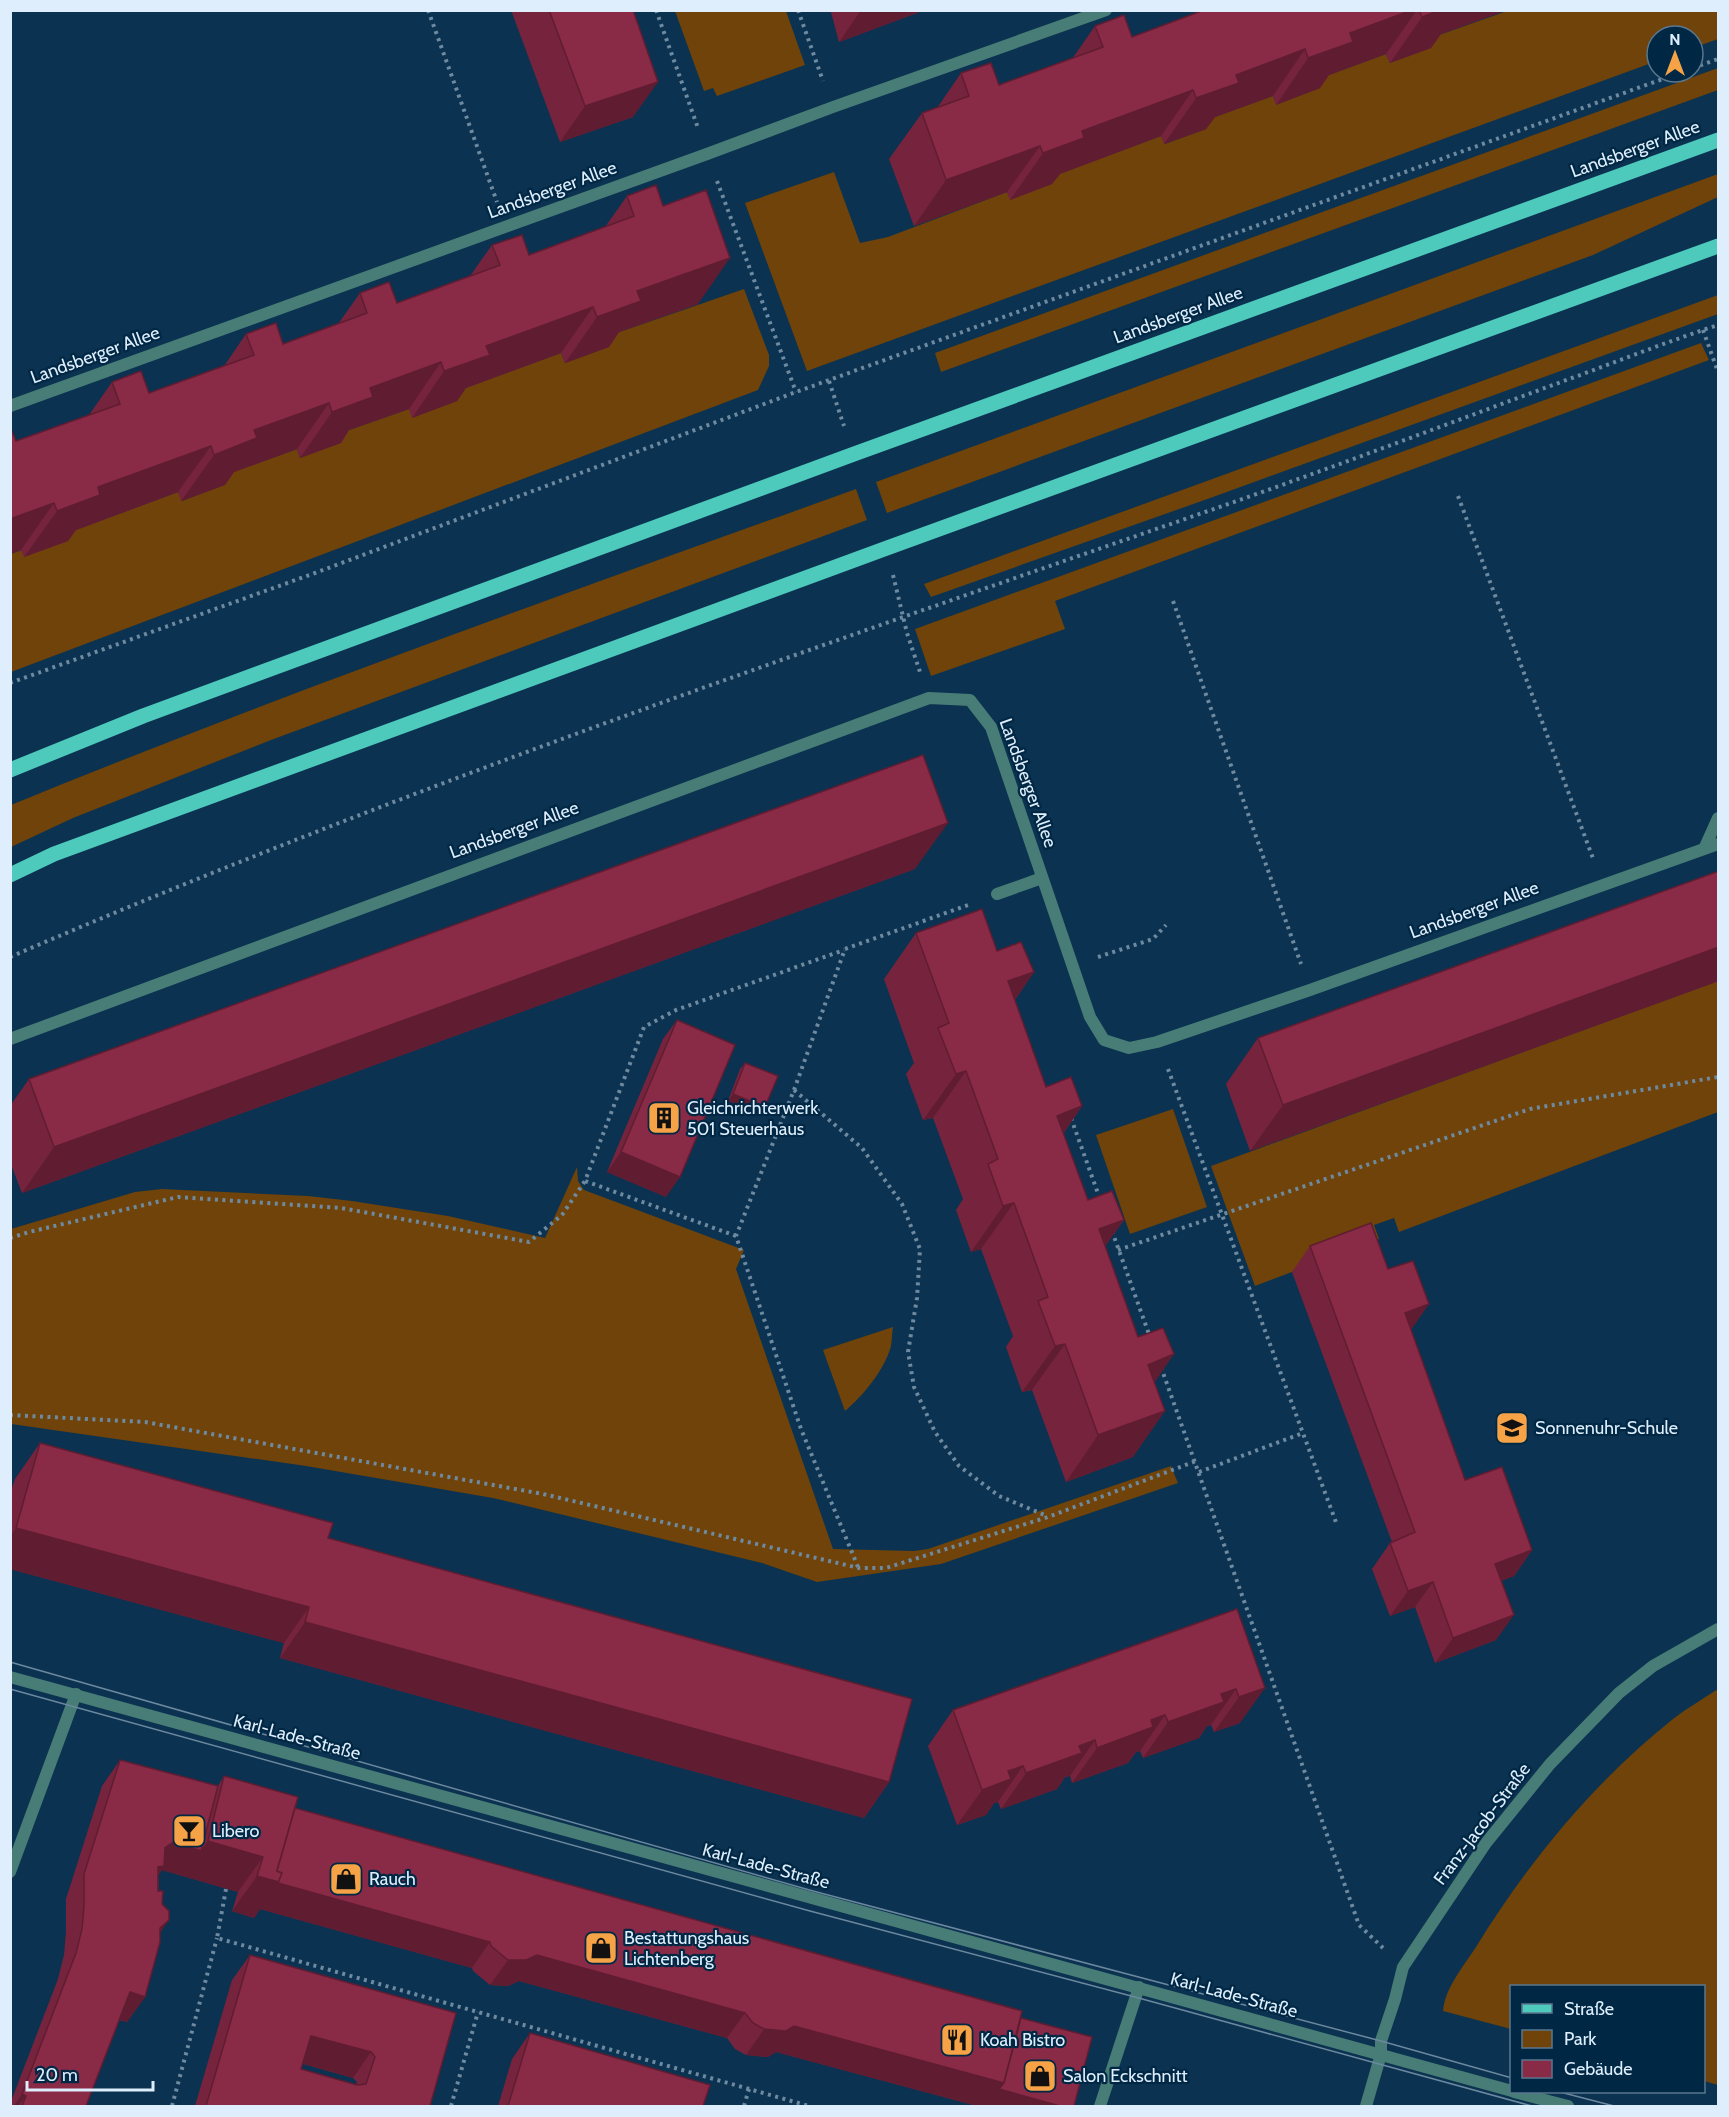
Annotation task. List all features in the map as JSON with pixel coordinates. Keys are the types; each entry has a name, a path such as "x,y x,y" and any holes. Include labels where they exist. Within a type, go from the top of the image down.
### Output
{"main road":[{"name":"Landsberger Allee","path":"10,770 143,716 854,454 1719,140"},
{"path":"10,875 66,850 887,548 1719,246"}],"street":[{"name":"Landsberger Allee","path":"10,406 1106,10"},
{"name":"Landsberger Allee","path":"10,1038 928,698 970,700 991,727 1090,1017 1104,1040 1129,1048 1157,1042 1310,990 1719,843"},
{"path":"1705,847 1719,818"},
{"path":"997,894 1042,878"},
{"name":"Franz-Jacob-Straße","path":"1366,2106 1381,2054 1381,2041 1403,1967 1486,1843 1550,1764 1619,1693 1653,1666 1719,1629"},
{"name":"Karl-Lade-Straße","path":"10,1677 1510,2090"},
{"path":"10,1872 76,1694"},
{"path":"1100,2106 1138,1987"},
{"name":"Karl-Lade-Straße","path":"1520,2093 1568,2106"}],"path":[{"path":"428,10 506,227"},
{"path":"656,10 796,392"},
{"path":"798,10 833,107"},
{"path":"10,683 315,573 796,392 1649,84"},
{"path":"10,957 142,900 399,800 903,616 1249,496 1719,325"},
{"path":"1703,330 1719,372"},
{"path":"829,381 854,454"},
{"path":"1458,496 1603,884"},
{"path":"887,548 907,633 928,698"},
{"path":"1173,601 1310,990"},
{"path":"10,1238 178,1197 341,1208 430,1222 529,1242 562,1215 585,1180 644,1027 676,1010 997,894"},
{"path":"1072,966 1154,939 1166,925"},
{"path":"845,949 794,1090 736,1236 801,1428 859,1568"},
{"path":"1167,1070 1337,1525"},
{"path":"1118,1250 1530,1108 1719,1077"},
{"path":"794,1090 862,1148 902,1204 920,1249 917,1298 908,1352 914,1387 935,1432 959,1466 999,1496 1048,1516"},
{"path":"1071,1118 1102,1206"},
{"path":"585,1180 736,1236"},
{"path":"1110,1228 1151,1339"},
{"path":"1159,1361 1359,1924 1403,1967"},
{"path":"10,1415 145,1422 543,1494 859,1568 886,1568 1048,1516 1196,1461"},
{"path":"1199,1472 1303,1433"},
{"path":"172,2106 217,1938 226,1889"},
{"path":"217,1938 809,2106"},
{"path":"451,2106 479,2012"},
{"path":"744,2106 749,2089"}],"green space":[{"path":"675,11 786,11 805,65 717,96 713,88 704,91"},
{"path":"1507,11 1718,11 1718,39 1705,44 1705,24 1645,24 1645,65 807,371 745,203 834,172 860,243 888,237 1007,192 1010,199 1050,177 1161,136 1165,144 1206,129 1204,121 1273,96 1276,104 1320,88 1318,79 1386,54 1390,63 1428,39"},
{"path":"1718,68 1718,90 941,372 935,353 1674,84 1705,84 1705,73"},
{"path":"1718,174 1718,197 1593,255 887,513 876,482"},
{"path":"744,289 769,355 769,366 758,390 11,672 11,554 178,492 182,501 224,485 222,476 297,449 300,458 338,434 409,409 413,417 457,401 454,392 561,353 565,363 608,347 605,337"},
{"path":"1718,295 1718,314 931,597 924,584"},
{"path":"1701,343 1709,360 1055,601 1065,629 931,676 915,629"},
{"path":"856,489 867,520 271,740 73,818 11,847 11,805 326,682"},
{"path":"1718,981 1718,1112 1399,1232 1394,1218 1374,1225 1379,1239 1255,1286 1211,1166"},
{"path":"1173,1109 1207,1207 1130,1234 1096,1135"},
{"path":"577,1167 578,1181 584,1190 744,1250 736,1269 833,1549 914,1551 928,1549 1171,1466 1178,1483 941,1564 817,1582 762,1563 493,1498 306,1466 11,1424 11,1229 135,1192 162,1189 308,1196 352,1201 448,1216 545,1238"},
{"path":"893,1327 891,1346 879,1373 845,1411 823,1350"},
{"path":"1718,1689 1718,2085 1705,2081 1705,1985 1510,1985 1510,2029 1443,2011 1447,1994 1460,1970 1496,1915 1541,1854 1565,1824 1616,1769 1678,1715"}],"building":[{"path":"549,10 633,10 658,82 585,106"},
{"path":"1204,10 1412,10 1350,33 1353,42 1308,58 1305,49 1236,75 1239,83 1196,98 1193,90 1082,131 1084,138 1043,153 1040,146 946,180 922,113 969,96 961,73 991,63 999,85 1103,47 1095,26 1124,15 1132,37"},
{"path":"1419,10 1440,10 1422,17"},
{"path":"656,185 663,206 706,190 730,258 637,291 641,301 597,317 593,307 486,346 490,355 444,371 441,362 370,388 373,397 332,412 329,403 254,430 257,438 214,455 211,446 98,487 100,495 57,511 54,503 10,519 10,427 16,441 120,404 112,382 141,371 149,393 254,355 246,334 276,323 283,344 367,313 360,293 389,282 397,303 500,265 492,245 522,235 529,255 634,216 627,196"},
{"path":"923,755 948,823 54,1147 29,1079"},
{"path":"1719,871 1719,947 1283,1105 1258,1038"},
{"path":"982,909 997,951 1021,942 1034,972 1008,981 1046,1087 1071,1077 1082,1106 1057,1116 1088,1200 1112,1191 1124,1220 1099,1229 1138,1337 1163,1328 1174,1354 1148,1365 1165,1411 1098,1435 1065,1344 1055,1346 1038,1301 1048,1297 1014,1203 1003,1206 988,1164 998,1159 966,1071 956,1074 938,1028 949,1023 916,933"},
{"name":"Gleichrichterwerk 501 Steuerhaus","path":"677,1020 735,1045 680,1177 621,1152"},
{"path":"745,1063 778,1076 765,1107 733,1094"},
{"path":"1371,1223 1388,1269 1413,1261 1429,1304 1405,1313 1465,1480 1502,1467 1532,1550 1495,1564 1514,1615 1453,1638 1433,1582 1408,1591 1390,1543 1415,1532 1310,1246"},
{"path":"40,1443 333,1523 328,1538 912,1699 889,1782 305,1622 309,1607 16,1528"},
{"path":"1237,1609 1265,1688 1239,1697 1236,1689 1221,1694 1224,1702 1168,1722 1165,1715 1151,1720 1153,1727 1097,1748 1095,1740 1079,1746 1082,1753 1026,1773 1023,1766 1008,1771 1011,1779 982,1790 953,1710"},
{"path":"120,1760 218,1786 201,1851 173,1842 165,1848 164,1866 158,1867 158,1891 163,1891 162,1904 169,1911 169,1920 160,1928 160,1942 145,1997 130,1992 86,2106 22,2106 26,2096 22,2094 76,1953 82,1929 84,1874"},
{"path":"224,1776 298,1797 277,1871 282,1873 279,1882 257,1876 263,1857 208,1841"},
{"path":"295,1808 1022,2011 1004,2083 794,2026 786,2031 764,2029 753,2023 745,2013 537,1955 526,1960 508,1960 491,1946 490,1942 278,1883 282,1873 277,1871"},
{"path":"250,1955 456,2013 430,2106 206,2106","holes":["311,2036 371,2052 375,2057 366,2084 357,2085 301,2069"]},
{"path":"1021,2018 1092,2037 1074,2106 1060,2106 999,2089 1004,2083"},
{"path":"530,2033 710,2085 703,2106 508,2106"}],"tram line":[{"path":"10,1662 813,1891 1381,2041 1510,2077"},
{"path":"10,1689 810,1911 1532,2106"},
{"path":"1564,2093 1614,2106"}],"place":[{"name":"Gleichrichterwerk 501 Steuerhaus","path":"664,1118"},
{"name":"Sonnenuhr-Schule","path":"1512,1428"},
{"name":"Libero","path":"189,1831"},
{"name":"Rauch","path":"346,1879"},
{"name":"Bestattungshaus Lichtenberg","path":"601,1948"},
{"name":"Koah Bistro","path":"957,2040"},
{"name":"Salon Eckschnitt","path":"1040,2076"}]}
